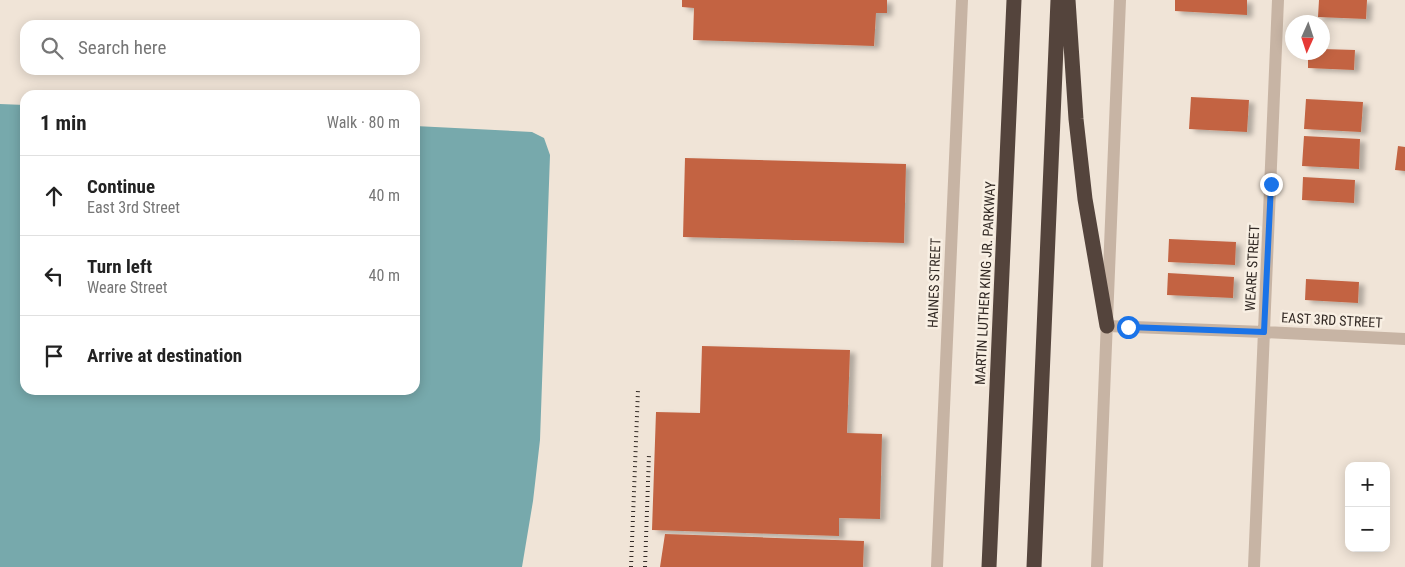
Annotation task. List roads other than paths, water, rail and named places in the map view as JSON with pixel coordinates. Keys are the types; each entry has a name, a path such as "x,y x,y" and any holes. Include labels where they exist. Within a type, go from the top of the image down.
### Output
{"highway":[{"name":"MARTIN LUTHER KING JR. PARKWAY","path":"989,567 1014,0"},
{"path":"1034,567 1058,0"},
{"path":"1068,0 1076,119 1085,199 1107,326"}],"street":[{"name":"HAINES STREET","path":"937,567 962,0"},
{"path":"1097,567 1120,0"},
{"name":"WEARE STREET","path":"1254,567 1278,0"},
{"name":"EAST 3RD STREET","path":"1107,326 1405,339"}],"water":[{"path":"0,104 20,105 20,395 420,395 420,126 532,132 544,138 550,155 540,440 533,501 522,567 0,567"}],"railway":[{"path":"631,567 638,390"},
{"path":"645,567 649,454"}]}
